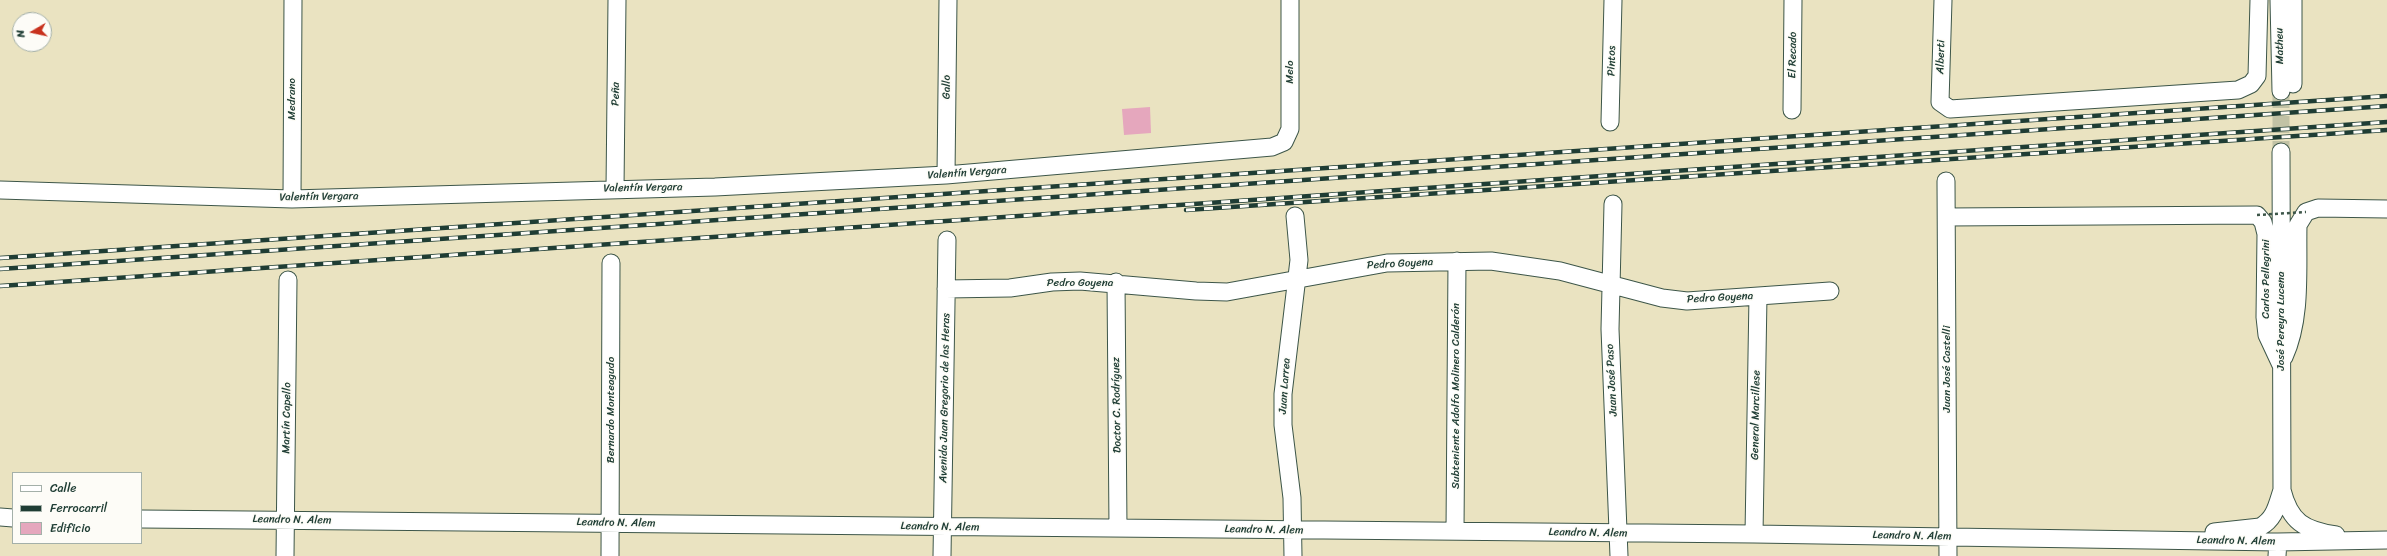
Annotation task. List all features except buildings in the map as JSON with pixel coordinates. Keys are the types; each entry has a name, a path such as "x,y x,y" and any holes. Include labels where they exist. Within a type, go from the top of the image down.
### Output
{"street":[{"name":"Medrano","path":"292,199 293,0"},
{"name":"Peña","path":"614,189 617,0"},
{"name":"Gallo","path":"946,175 948,0"},
{"name":"Melo","path":"1284,142 1290,129 1290,0"},
{"name":"Pintos","path":"1610,122 1613,0"},
{"name":"El Recado","path":"1792,110 1793,0"},
{"name":"Alberti","path":"1943,0 1940,102 1950,109 2238,90 2251,84 2257,76"},
{"name":"Matheu","path":"2257,76 2259,0"},
{"name":"Matheu","path":"2279,0 2287,88 2293,0"},
{"name":"Valentín Vergara","path":"0,190 292,199 715,187 946,175 1272,147 1284,142"},
{"name":"José Pereyra Lucena","path":"2281,152 2282,490 2286,506 2293,519 2307,527 2331,534 2366,540"},
{"name":"Juan José Castelli","path":"1946,181 1948,556"},
{"name":"Juan José Paso","path":"1613,204 1610,329 1619,556"},
{"path":"2281,365 2293,334 2298,225 2306,212 2318,208 2387,209"},
{"name":"Juan Larrea","path":"1293,556 1293,530 1283,409 1299,260 1296,216"},
{"path":"1947,217 2257,216"},
{"name":"Carlos Pellegrini","path":"2257,216 2263,222 2266,234 2265,317 2267,335 2281,365"},
{"name":"Avenida Juan Gregorio de las Heras","path":"942,556 946,240"},
{"name":"Subteniente Adolfo Molinero Calderón","path":"1455,532 1457,261"},
{"name":"Pedro Goyena","path":"946,289 1010,288 1052,282 1116,282 1196,292 1227,292 1387,263 1491,261 1531,266 1610,284 1662,298 1687,301 1830,291"},
{"name":"Bernardo Monteagudo","path":"610,556 611,263"},
{"name":"Martín Capello","path":"285,556 288,280"},
{"name":"Doctor C. Rodríguez","path":"1116,282 1118,528"},
{"name":"General Marcillese","path":"1754,534 1758,296"},
{"name":"José Pereyra Lucena","path":"2185,540 2210,532 2260,527 2266,524 2274,516 2282,490"},
{"path":"0,517 12,518"},
{"name":"Leandro N. Alem","path":"142,519 1948,536 2185,540 2278,549 2366,540 2387,540"}],"path":[{"path":"2257,216 2306,212"}],"tunnel":[{"path":"2281,91 2281,152"}],"railway":[{"path":"0,258 2387,96"},
{"path":"0,269 2387,106"},
{"path":"0,286 2387,122"},
{"path":"1186,210 2387,130"}]}
